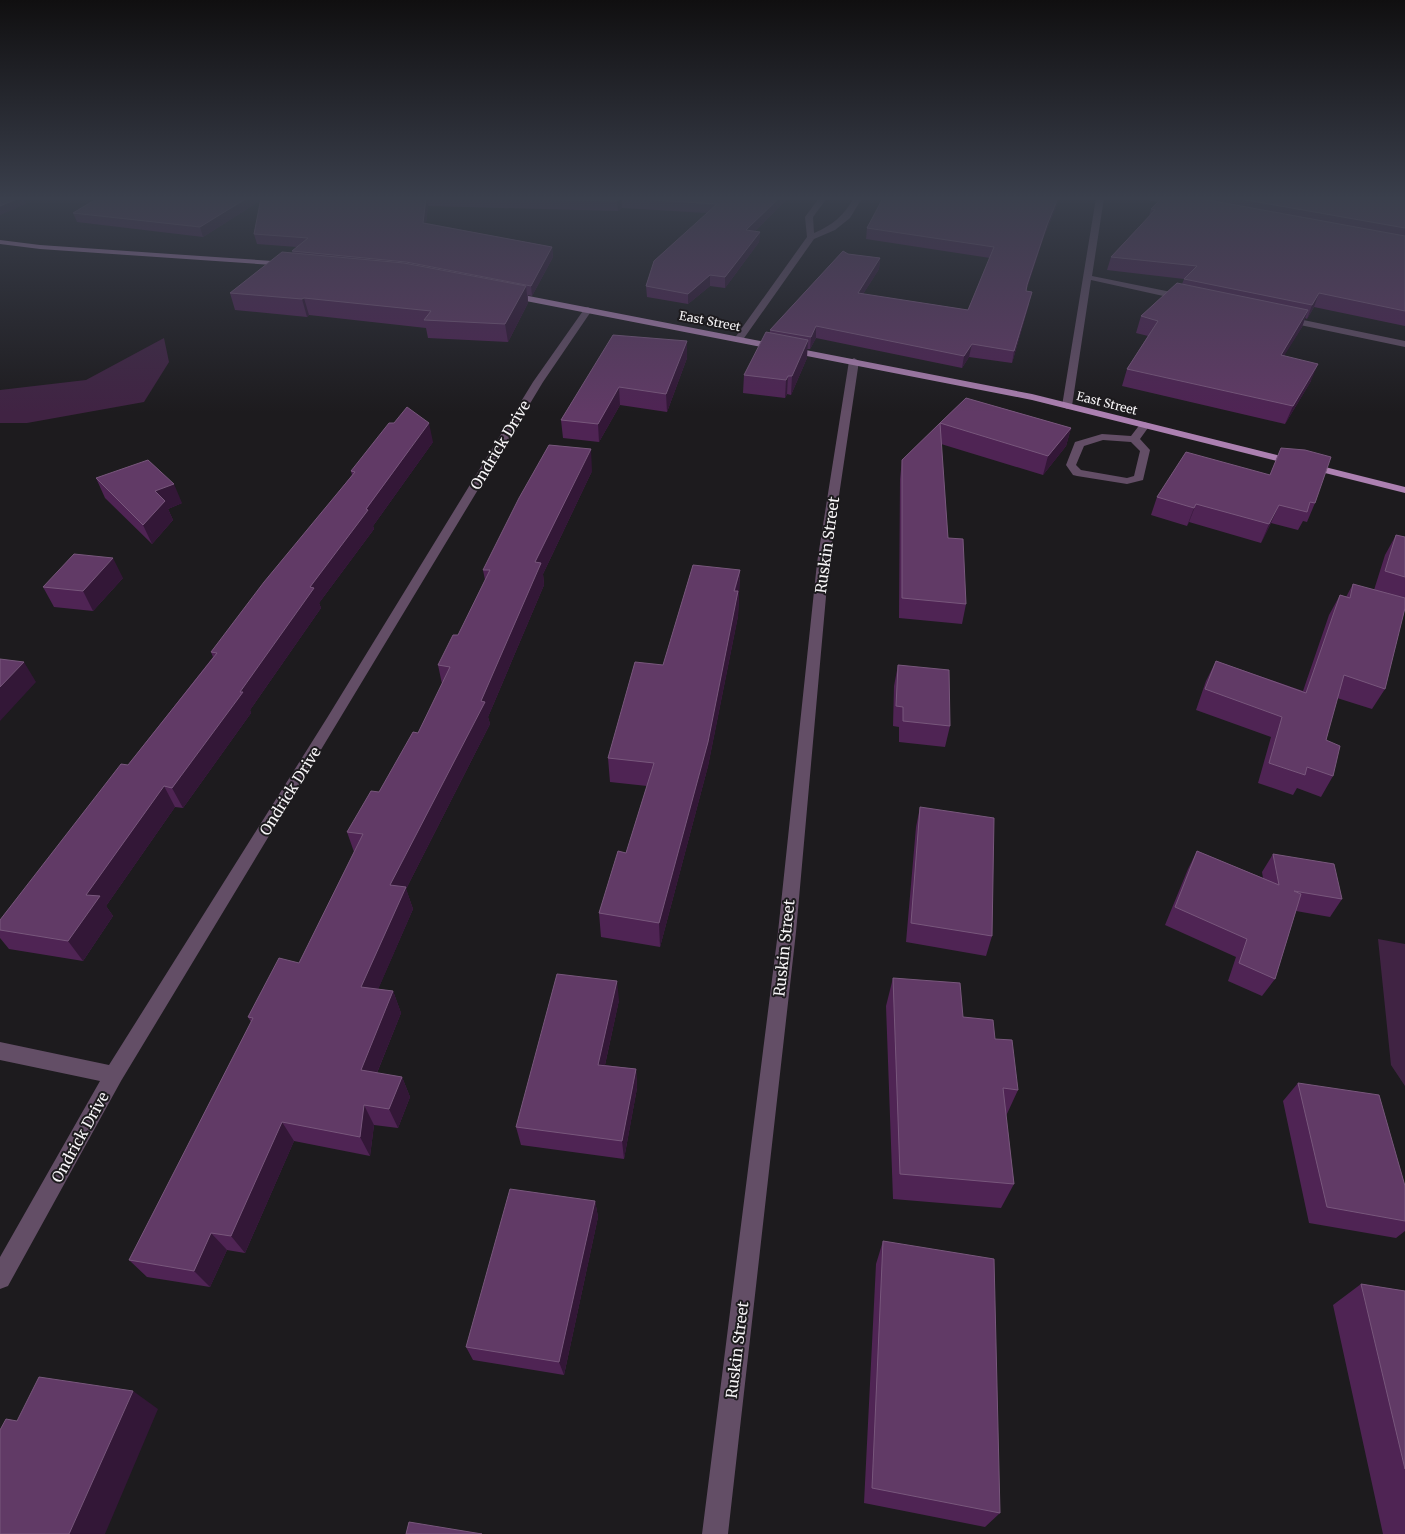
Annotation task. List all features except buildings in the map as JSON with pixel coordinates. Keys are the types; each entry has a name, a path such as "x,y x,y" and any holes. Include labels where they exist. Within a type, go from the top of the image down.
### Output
{"main road":[{"name":"East Street","path":"503,294 854,361 1067,406 1405,490"}],"street":[{"path":"739,339 788,270"},
{"path":"1067,406 1088,270"},
{"path":"1087,278 1192,299"},
{"name":"Ondrick Drive","path":"0,1278 114,1075 332,722 538,382 588,310"},
{"path":"1278,317 1405,344"},
{"name":"Ruskin Street","path":"715,1534 787,932 824,564 854,361"},
{"path":"1134,439 1145,424"},
{"path":"1102,436 1134,439 1144,450 1139,478 1127,481 1077,473 1070,465 1079,444 1102,436"},
{"path":"0,1051 114,1075"}],"shaded area":[{"path":"164,338 169,362 144,402 27,423 0,423 0,390 86,380"},
{"path":"1378,939 1405,944 1405,1086 1391,1065"}]}
